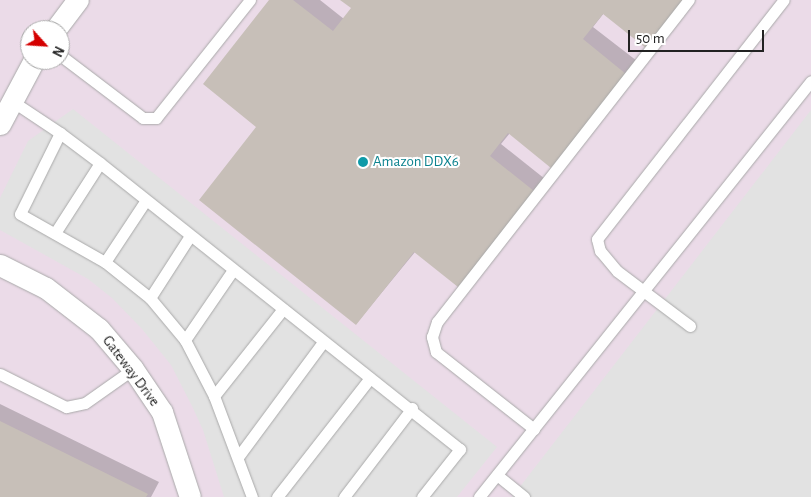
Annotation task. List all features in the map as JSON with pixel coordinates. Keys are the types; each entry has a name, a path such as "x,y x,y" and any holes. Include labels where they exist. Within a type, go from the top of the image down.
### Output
{"street":[{"path":"63,20 78,0"},
{"path":"0,124 29,70"},
{"name":"Gateway Drive","path":"0,265 46,288 99,329 133,368 162,412 190,497"}],"lane":[{"path":"70,63 143,118 156,118 250,0"},
{"path":"534,429 436,352 432,338 437,322 689,0"},
{"path":"690,326 617,271 600,251 597,239 784,0"},
{"path":"479,497 811,81"},
{"path":"12,101 100,163 323,342 412,408 460,449 422,497"},
{"path":"60,133 20,214 105,262 150,298 185,340 214,396 252,497"},
{"path":"55,233 100,163"},
{"path":"105,262 146,200"},
{"path":"150,298 190,236"},
{"path":"185,340 233,270"},
{"path":"214,396 283,309"},
{"path":"238,457 323,342"},
{"path":"0,374 66,407 85,403 133,368"},
{"path":"277,497 370,378"},
{"path":"344,497 412,408"},
{"path":"497,475 524,497"}],"shaded area":[{"path":"0,0 811,0 811,497 0,497"},
{"path":"73,109 497,447 457,497 224,497 203,430 192,406 171,365 142,329 112,298 88,279 0,230 0,198 28,141"},
{"path":"811,110 811,497 512,497"}],"building":[{"name":"Amazon DDX6","path":"269,0 293,0 333,31 351,8 340,0 686,0 647,49 603,14 583,39 626,74 551,168 508,133 490,156 534,191 458,287 414,252 356,325 199,200 256,127 203,84"},
{"path":"0,421 148,494 146,497 0,497"}],"place":[{"name":"Amazon DDX6","path":"363,162"}]}
